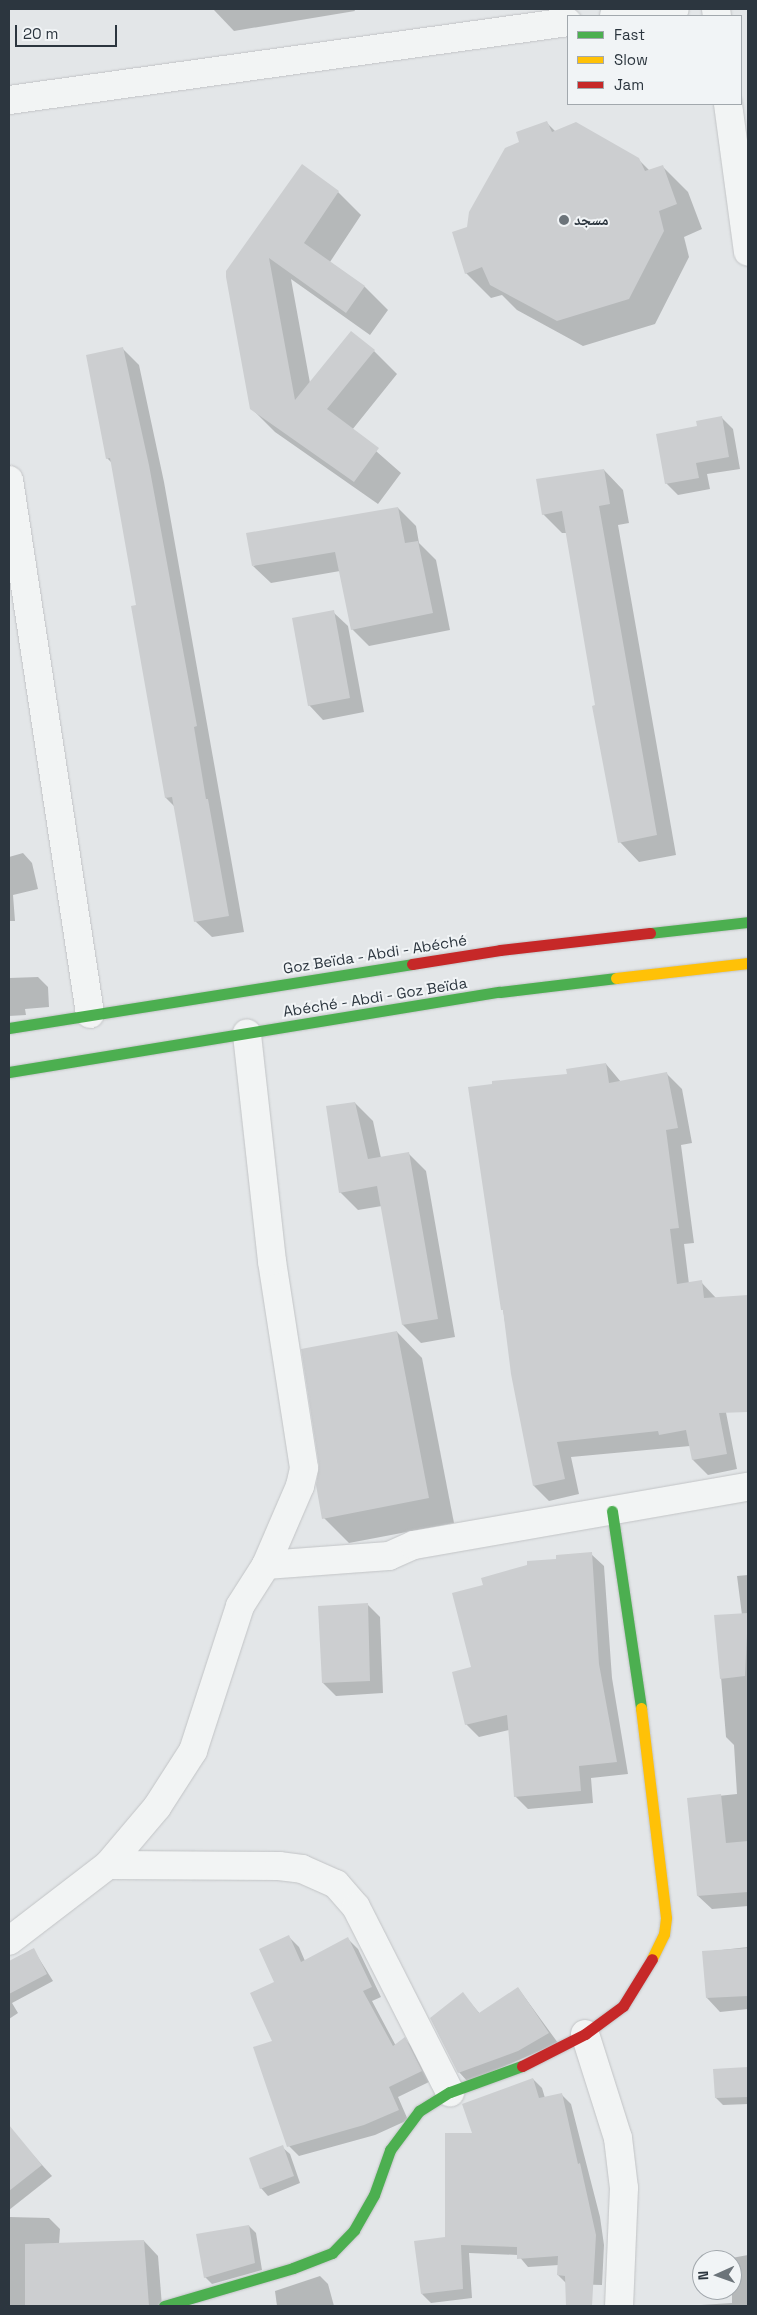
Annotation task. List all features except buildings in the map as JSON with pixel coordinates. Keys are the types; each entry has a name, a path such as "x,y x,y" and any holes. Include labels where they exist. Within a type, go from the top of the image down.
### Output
{"main road":[{"name":"Goz Beïda - Abdi - Abéché","path":"9,1028 500,950 747,922"},
{"path":"747,922 748,938"},
{"name":"Abéché - Abdi - Goz Beïda","path":"9,1072 500,992 748,963"},
{"path":"164,2306 293,2268 332,2253 354,2230 374,2195 390,2150 406,2124 419,2111 450,2092 524,2065 585,2034 623,2006 644,1977 664,1934 666,1918 640,1697 612,1511"}],"street":[{"path":"623,15 675,9"},
{"path":"9,100 567,22"},
{"path":"728,105 748,252"},
{"path":"9,480 90,1014"},
{"path":"9,1941 108,1865 157,1807 193,1751 240,1606 266,1565 300,1486 304,1468 272,1261 247,1033"},
{"path":"266,1565 389,1556 414,1545 748,1487"},
{"path":"108,1865 279,1866 302,1869 336,1884 356,1907 450,2092"},
{"path":"585,2034 618,2138 624,2188 619,2306"}],"traffic: fast":[{"path":"650,933 748,922"},
{"path":"9,1028 412,964"},
{"path":"9,1072 500,992 616,978"},
{"path":"612,1511 641,1708"},
{"path":"164,2306 293,2268 332,2253 354,2230 374,2195 390,2150 419,2111 450,2092 522,2066"}],"traffic: slow":[{"path":"616,978 748,963"},
{"path":"641,1708 666,1918 664,1934 652,1959"}],"traffic: jam":[{"path":"412,964 500,950 650,933"},
{"path":"522,2066 585,2034 623,2006 652,1959"}],"place":[{"name":"مسجد","path":"564,220"}]}
